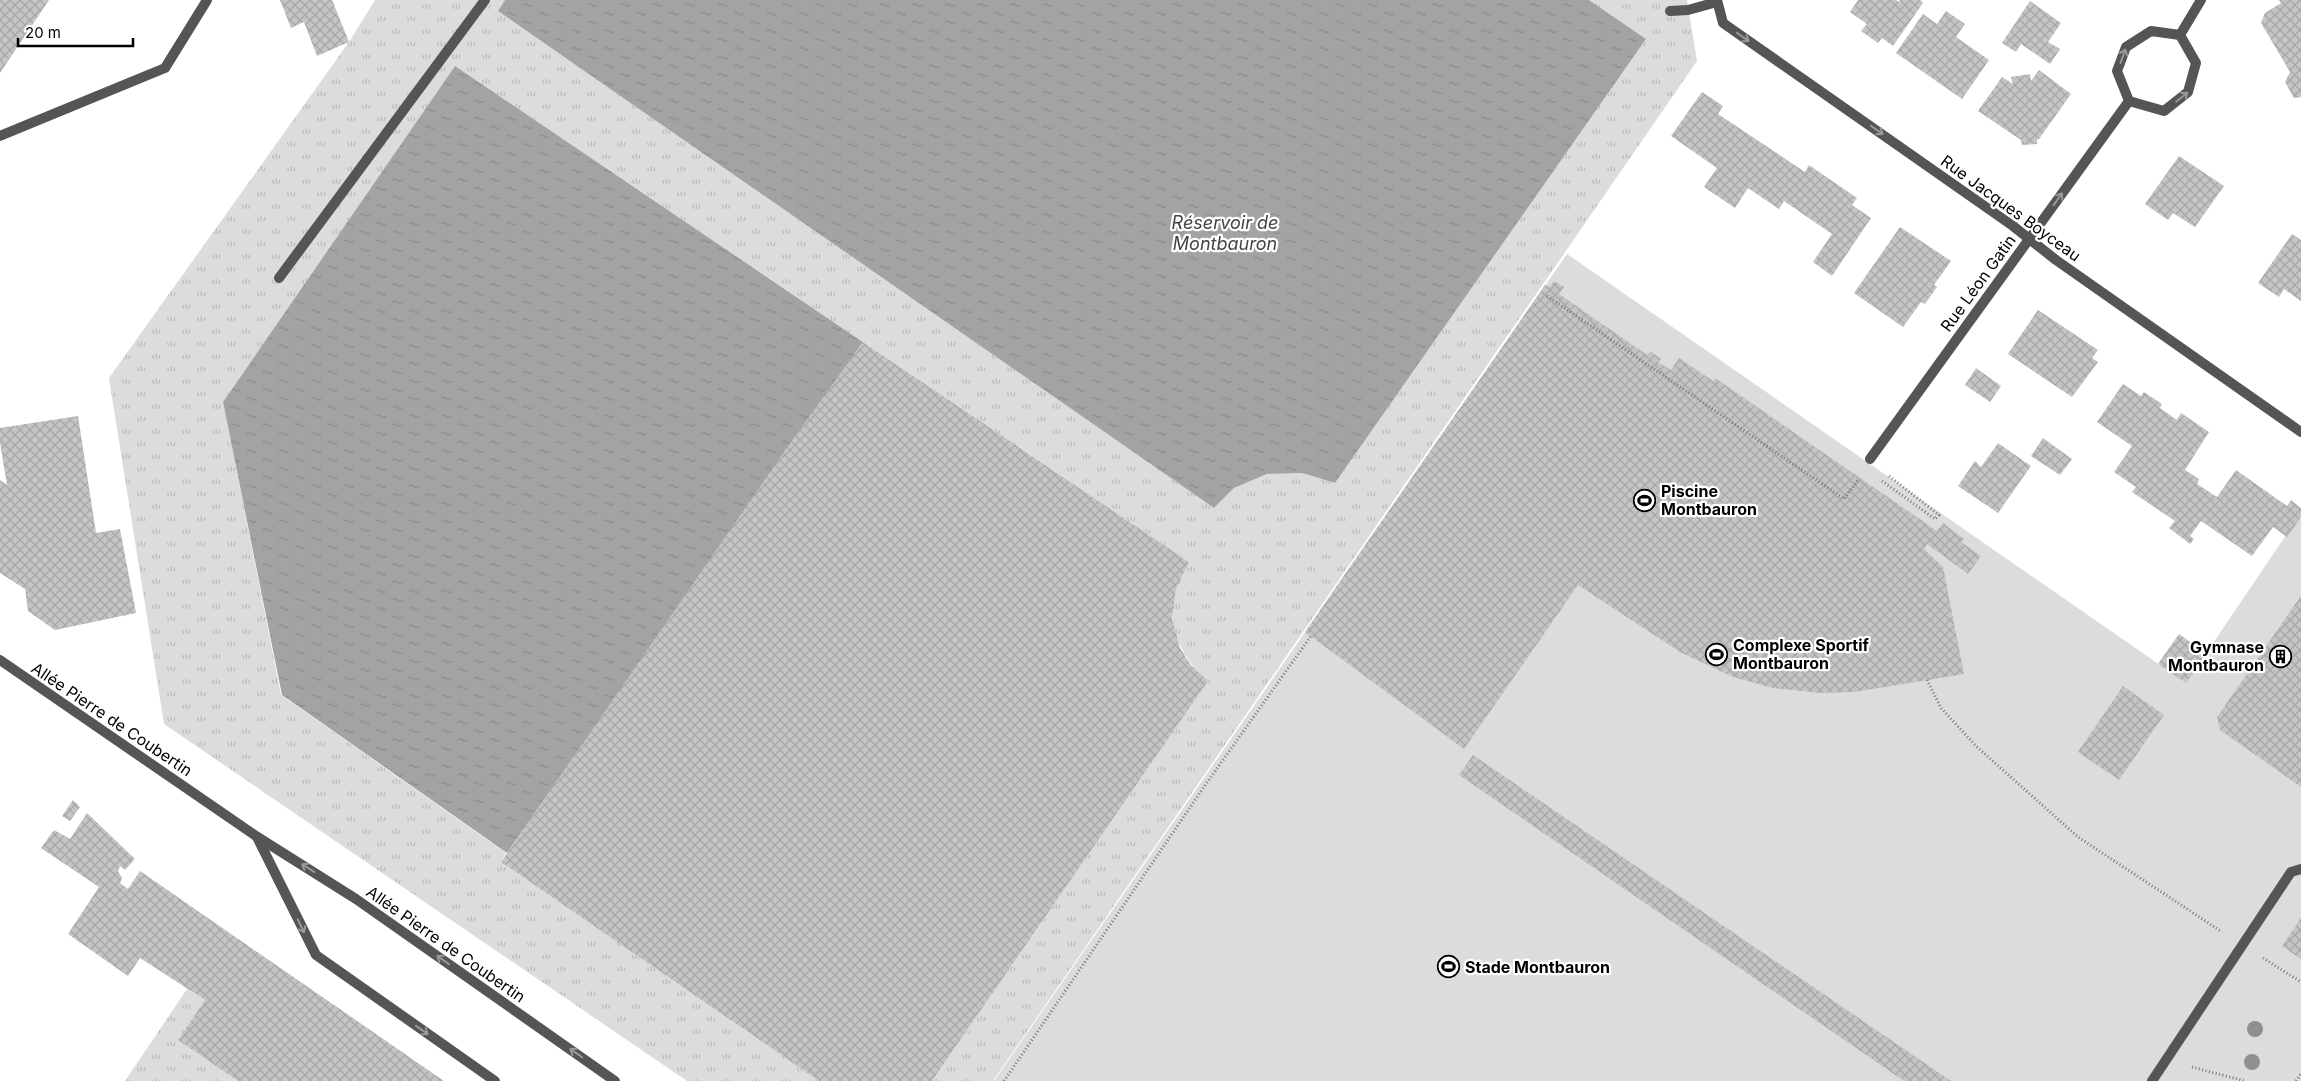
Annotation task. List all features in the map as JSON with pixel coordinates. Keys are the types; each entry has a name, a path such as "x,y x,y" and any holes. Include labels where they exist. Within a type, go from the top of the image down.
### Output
{"street":[{"path":"0,136 165,68 207,0"},
{"path":"2180,35 2201,0"},
{"path":"279,278 483,1"},
{"path":"1670,11 1688,10 1717,1"},
{"name":"Rue Jacques Boyceau","path":"1717,1 1722,23 2029,238 2056,260 2301,432"},
{"path":"2150,30 2180,35 2196,63 2188,92 2164,111 2129,101 2117,71 2126,47 2150,30"},
{"name":"Rue Léon Gatin","path":"1870,459 2129,101"},
{"name":"Allée Pierre de Coubertin","path":"0,660 256,836 356,899 616,1081"},
{"name":"Allée Pierre de Coubertin","path":"256,836 316,955 495,1081"},
{"path":"2152,1081 2292,872 2301,869"}],"path":[{"path":"1547,296 1844,498 1860,476"},
{"path":"1870,459 1939,515 1934,519 1881,480"},
{"path":"1004,1081 1206,784 1312,636"},
{"path":"1927,680 1941,708 1976,746 2078,837 2301,982"},
{"path":"2166,1060 2245,1081"},
{"path":"2296,1081 2301,1074"}],"green space":[{"path":"375,0 505,0 498,11 1214,508 1234,488 1267,474 1302,473 1335,483 1646,39 1589,0 1687,0 1697,61 993,1081 932,1081 1208,681 1198,672 1177,639 1172,614 1176,586 1189,562 455,66 223,402 281,695 506,853 501,862 819,1081 687,1081 164,724 109,378 349,42"},
{"name":"Complexe Sportif Montbauron","path":"1567,254 2186,683 2301,513 2301,1081 994,1081"},
{"path":"187,989 205,1000 178,1040 238,1081 125,1081"}],"water":[{"name":"Réservoir de Montbauron","path":"505,0 1589,0 1646,39 1335,483 1302,473 1267,474 1234,488 1214,508 498,11"},
{"path":"455,66 863,342 507,853 282,695 223,402"}],"building":[{"path":"0,0 49,0 0,73"},
{"path":"280,0 332,0 349,42 317,56 304,22 291,28"},
{"path":"1858,0 1896,0 1899,2 1900,0 1920,0 1923,3 1893,46 1882,38 1878,43 1861,31 1867,24 1850,12"},
{"path":"2279,0 2301,0 2301,97 2294,98 2285,82 2290,72 2261,23 2265,13 2281,3"},
{"path":"2030,1 2061,23 2048,42 2060,49 2050,64 2021,44 2016,52 2002,43"},
{"path":"1946,11 1965,24 1956,37 1989,60 1962,99 1896,53 1923,14 1937,24"},
{"path":"2039,70 2071,94 2039,139 2037,139 2037,144 2022,145 2021,140 1978,111 2002,77 2013,84 2011,77 2030,74 2031,81"},
{"path":"1702,92 1723,106 1718,114 1805,172 1809,165 1857,198 1852,205 1871,218 1832,276 1813,262 1832,234 1784,201 1779,209 1748,188 1735,208 1704,187 1717,168 1671,136"},
{"path":"2179,156 2224,186 2195,227 2173,213 2168,220 2145,204"},
{"path":"1900,227 1951,261 1934,285 1937,287 1925,304 1921,302 1903,327 1854,293"},
{"path":"2292,234 2301,240 2301,301 2284,289 2279,297 2258,283"},
{"name":"Piscine Montbauron","path":"1554,281 1564,287 1559,294 1647,355 1650,351 1661,359 1658,362 1671,370 1679,358 1713,381 1715,378 1937,531 1943,523 1964,539 1961,542 1981,556 1968,574 1927,544 1924,549 1943,567 1964,674 1854,692 1820,693 1773,688 1733,677 1680,652 1578,585 1464,749 1305,632 1545,285 1550,287"},
{"path":"2038,310 2098,350 2092,358 2098,362 2072,397 2008,354"},
{"path":"863,342 1189,562 1176,588 1172,618 1180,648 1191,665 1208,681 932,1081 819,1081 501,862 788,446"},
{"path":"1976,368 2001,386 1990,402 1965,385"},
{"path":"2123,384 2141,396 2144,392 2162,404 2160,408 2177,420 2181,413 2209,432 2185,470 2199,479 2197,484 2217,497 2236,470 2287,506 2291,500 2301,508 2301,517 2287,537 2273,527 2252,556 2201,521 2190,536 2194,539 2190,544 2169,528 2175,521 2132,492 2136,487 2114,472 2132,446 2097,422"},
{"path":"78,416 96,533 120,529 136,613 55,630 28,611 25,589 0,573 0,480 7,485 0,443 0,428"},
{"path":"2043,438 2072,459 2060,475 2031,456"},
{"path":"1998,443 2031,466 1998,513 1958,486 1975,461 1981,467"},
{"name":"Gymnase Montbauron","path":"2301,596 2301,787 2220,730 2217,717"},
{"path":"2179,634 2207,654 2186,683 2158,664"},
{"path":"2123,686 2164,715 2119,780 2078,752"},
{"path":"1473,755 1951,1081 1904,1081 1459,775"},
{"path":"73,800 80,807 70,821 62,816"},
{"path":"87,813 135,859 125,870 120,866 118,871 122,878 120,883 128,889 140,871 444,1081 238,1081 178,1040 205,1000 140,958 128,976 68,934 99,887 41,848 54,830 70,839"},
{"path":"2301,918 2301,959 2282,946"}],"place":[{"name":"Piscine Montbauron","path":"1645,500"},
{"name":"Complexe Sportif Montbauron","path":"1717,654"},
{"name":"Gymnase Montbauron","path":"2280,656"},
{"name":"Stade Montbauron","path":"1449,967"}]}
